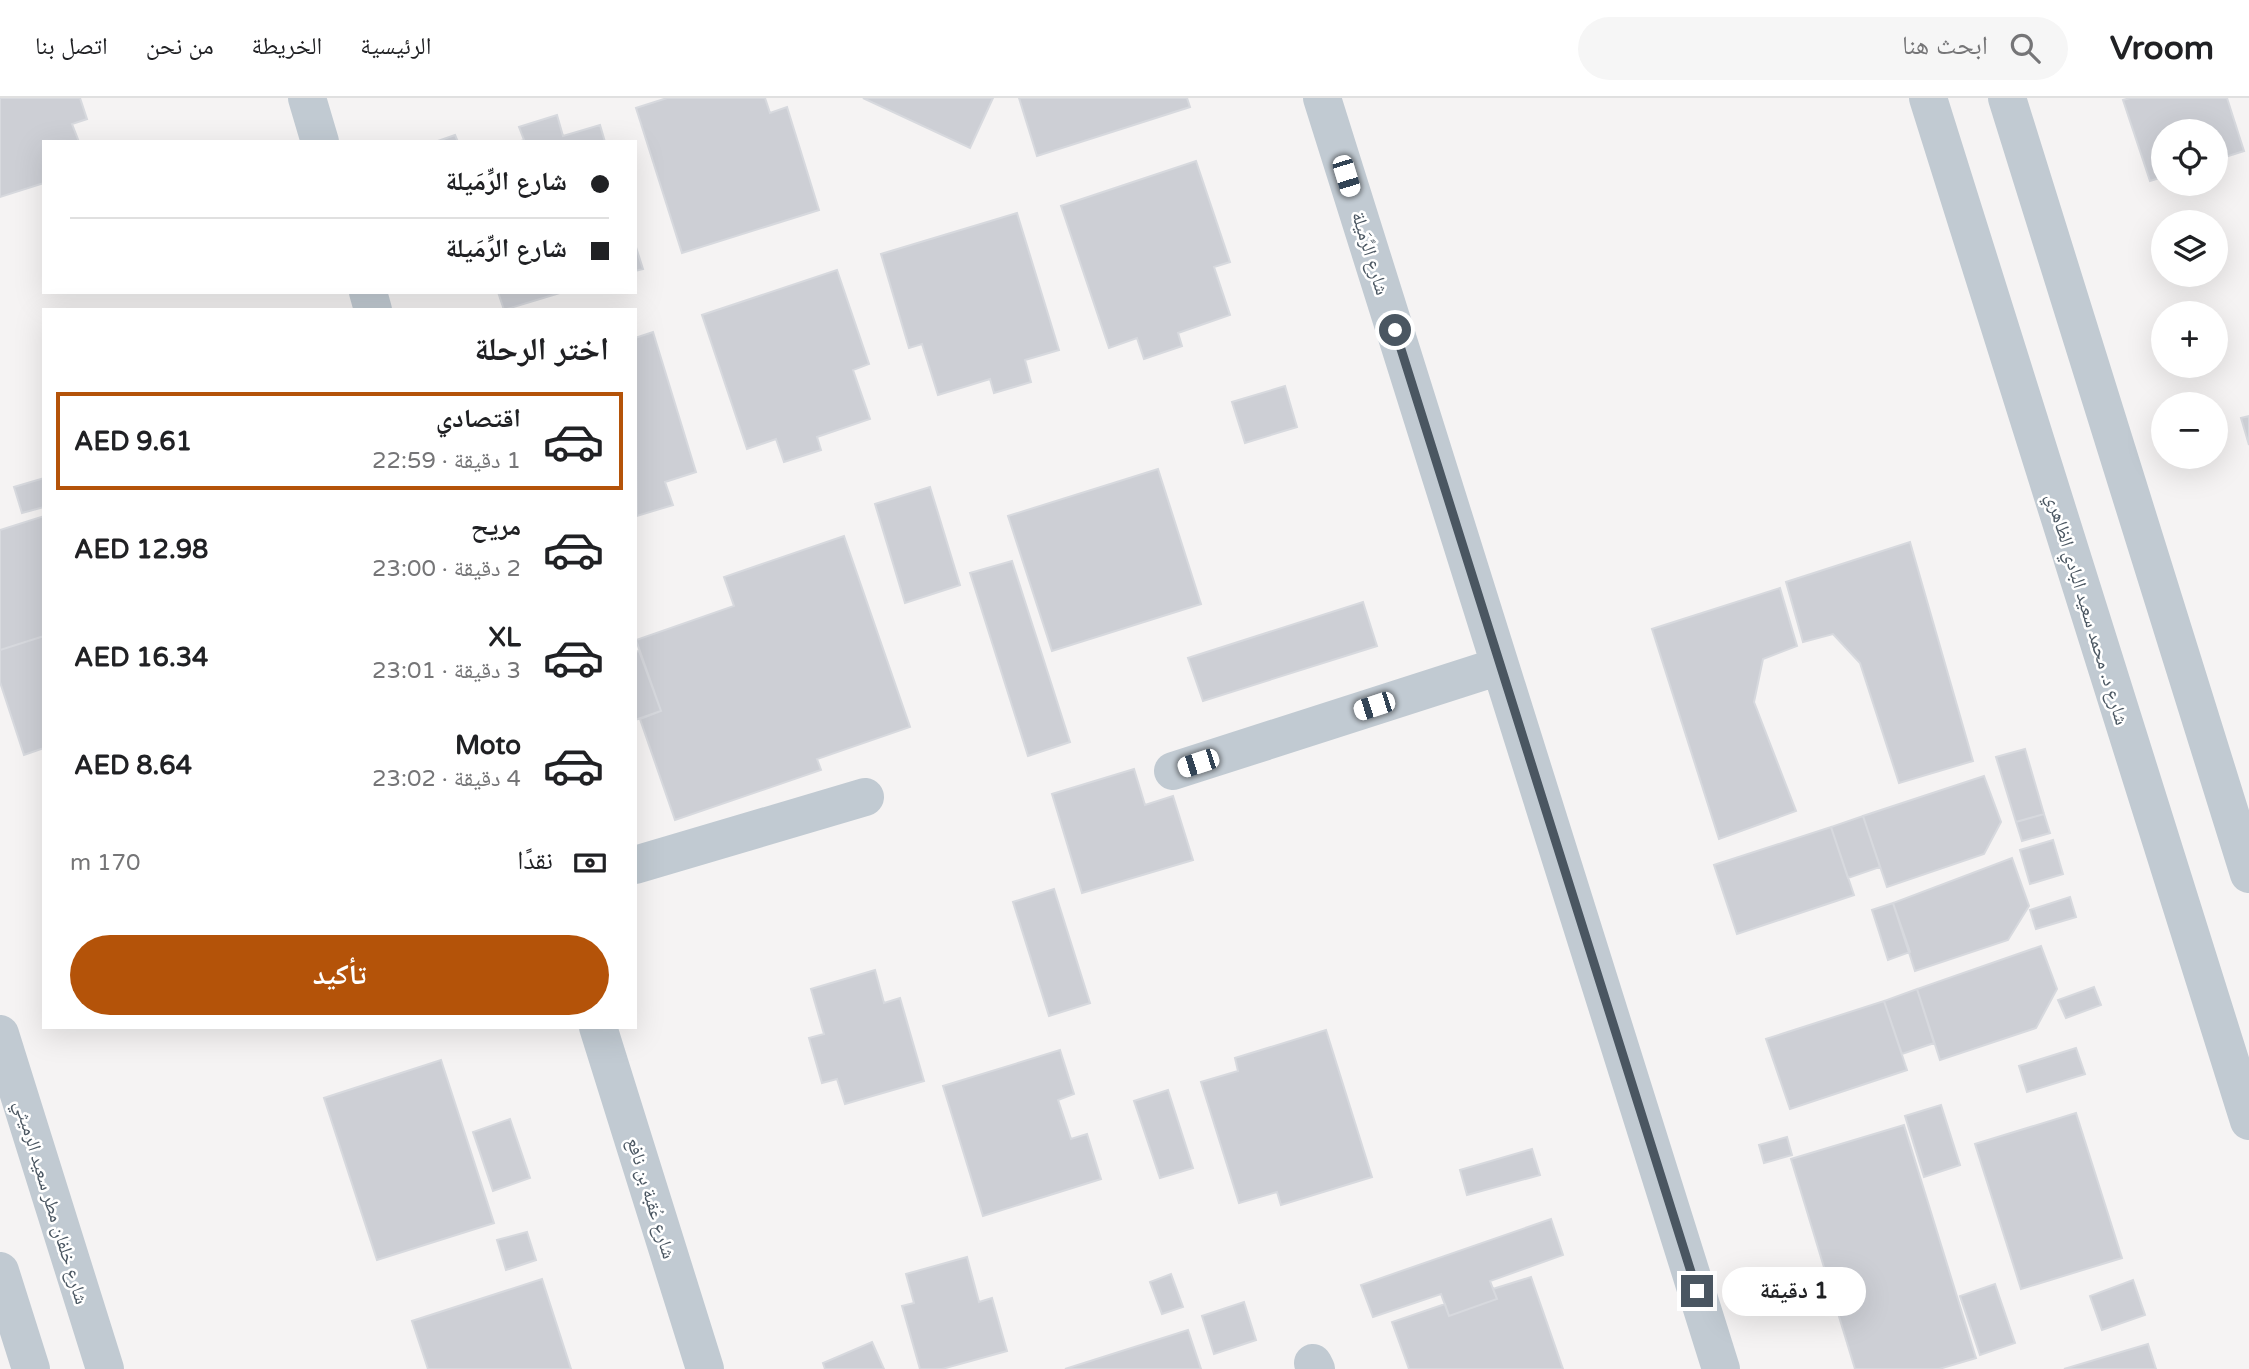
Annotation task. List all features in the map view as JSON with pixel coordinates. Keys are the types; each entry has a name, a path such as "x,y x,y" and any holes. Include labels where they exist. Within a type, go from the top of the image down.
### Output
{"street":[{"path":"307,98 319,140"},
{"name":"شارع الرِّمَيلة","path":"1322,98 1721,1369"},
{"name":"شارع د. محمد سعيد البادي الظاهري","path":"1928,98 2249,1121"},
{"path":"2007,98 2249,874"},
{"path":"1173,771 1500,666"},
{"path":"637,864 865,797"},
{"name":"شارع عُقبة بن نافع","path":"599,1029 705,1369"},
{"name":"شارع خلفان مطر سعيد الرميثي","path":"0,1034 101,1366"},
{"path":"0,1271 8,1321 31,1369"}],"building":[{"path":"0,98 80,98 87,119 72,124 78,140 42,140 42,184 0,197"},
{"path":"667,98 765,98 770,113 787,107 819,210 682,253 636,108"},
{"path":"863,98 993,98 970,148"},
{"path":"1019,98 1187,98 1190,107 1037,156"},
{"path":"2227,98 2244,151 2228,156 2228,119 2151,119 2150,181 2123,100"},
{"path":"557,115 563,136 600,125 604,140 524,140 519,127"},
{"path":"455,135 457,140 441,140"},
{"path":"1196,161 1230,262 1214,267 1230,315 1178,333 1182,346 1144,359 1137,338 1109,348 1061,206"},
{"path":"1017,213 1059,350 1025,360 1031,382 994,393 990,379 938,395 922,344 909,348 881,254"},
{"path":"637,250 643,269 637,270"},
{"path":"837,270 869,364 853,370 870,419 817,437 821,450 784,462 776,439 747,449 702,315"},
{"path":"499,294 556,294 511,308 503,308"},
{"path":"653,332 696,472 665,482 673,505 637,516 637,337"},
{"path":"1285,386 1297,427 1245,443 1232,402"},
{"path":"2249,416 2249,445 2241,418"},
{"path":"1158,469 1201,604 1052,651 1008,516"},
{"path":"42,479 42,508 22,513 14,487"},
{"path":"930,487 960,585 905,603 875,504"},
{"path":"42,517 42,637 0,650 0,530"},
{"path":"844,536 910,727 817,759 821,770 675,820 640,719 661,711 637,640 734,606 724,577"},
{"path":"1910,542 1973,761 1899,783 1860,663 1833,634 1803,642 1786,582"},
{"path":"1012,561 1070,742 1028,756 970,573"},
{"path":"1780,588 1797,646 1763,659 1754,702 1796,811 1719,839 1652,629"},
{"path":"1363,602 1377,646 1203,701 1188,658"},
{"path":"42,637 42,749 24,755 0,682 0,650"},
{"path":"637,652 661,711 637,719"},
{"path":"2025,749 2044,814 2016,822 1996,757"},
{"path":"1134,769 1145,805 1173,796 1193,860 1082,893 1052,794"},
{"path":"1984,776 2001,822 1984,854 1887,887 1863,816"},
{"path":"2044,814 2050,833 2022,841 2016,822"},
{"path":"1863,816 1880,867 1848,878 1831,827"},
{"path":"1831,827 1854,895 1737,934 1714,865"},
{"path":"2053,840 2063,874 2030,884 2020,850"},
{"path":"2012,858 2029,906 2008,940 1915,971 1893,903"},
{"path":"1054,889 1090,1003 1049,1016 1013,902"},
{"path":"2070,897 2076,917 2036,929 2030,910"},
{"path":"1893,903 1910,952 1888,960 1872,910"},
{"path":"2041,946 2057,989 2036,1028 1940,1060 1917,989"},
{"path":"875,970 884,1003 900,998 924,1081 845,1104 837,1079 822,1083 809,1038 824,1034 811,989"},
{"path":"2094,987 2101,1005 2066,1018 2058,1000"},
{"path":"1917,989 1934,1043 1902,1054 1884,1001"},
{"path":"1884,1001 1907,1070 1790,1109 1766,1039"},
{"path":"1326,1030 1372,1177 1281,1205 1277,1192 1239,1203 1201,1082 1238,1071 1235,1058"},
{"path":"2076,1048 2085,1074 2027,1092 2019,1066"},
{"path":"1060,1050 1074,1094 1058,1100 1071,1139 1087,1134 1101,1179 983,1216 943,1086"},
{"path":"441,1060 494,1223 377,1260 324,1098"},
{"path":"1168,1090 1193,1168 1160,1178 1134,1101"},
{"path":"1941,1105 1960,1165 1924,1177 1905,1116"},
{"path":"2076,1113 2122,1258 2021,1289 1975,1144"},
{"path":"510,1119 530,1178 493,1191 473,1132"},
{"path":"1904,1125 1976,1358 1939,1369 1855,1369 1791,1159"},
{"path":"1787,1137 1792,1155 1764,1163 1759,1145"},
{"path":"1532,1149 1540,1175 1467,1195 1460,1170"},
{"path":"1551,1219 1563,1255 1490,1281 1497,1299 1449,1316 1441,1294 1373,1317 1361,1285"},
{"path":"527,1232 536,1260 506,1270 497,1240"},
{"path":"967,1257 979,1302 992,1298 1007,1351 942,1369 920,1369 902,1306 914,1303 906,1274"},
{"path":"1171,1274 1183,1307 1162,1314 1150,1282"},
{"path":"1531,1277 1563,1369 1409,1369 1392,1322 1445,1304 1449,1316 1497,1299 1493,1289"},
{"path":"542,1279 571,1369 428,1369 412,1321"},
{"path":"2133,1280 2145,1315 2102,1330 2090,1296"},
{"path":"1995,1284 2015,1343 1980,1355 1960,1296"},
{"path":"1244,1302 1256,1340 1214,1354 1202,1316"},
{"path":"1188,1330 1201,1369 1065,1369"},
{"path":"872,1342 884,1369 825,1369 823,1363"},
{"path":"2148,1344 2156,1369 2064,1369"}],"route":[{"path":"1395,330 1697,1291"}]}
